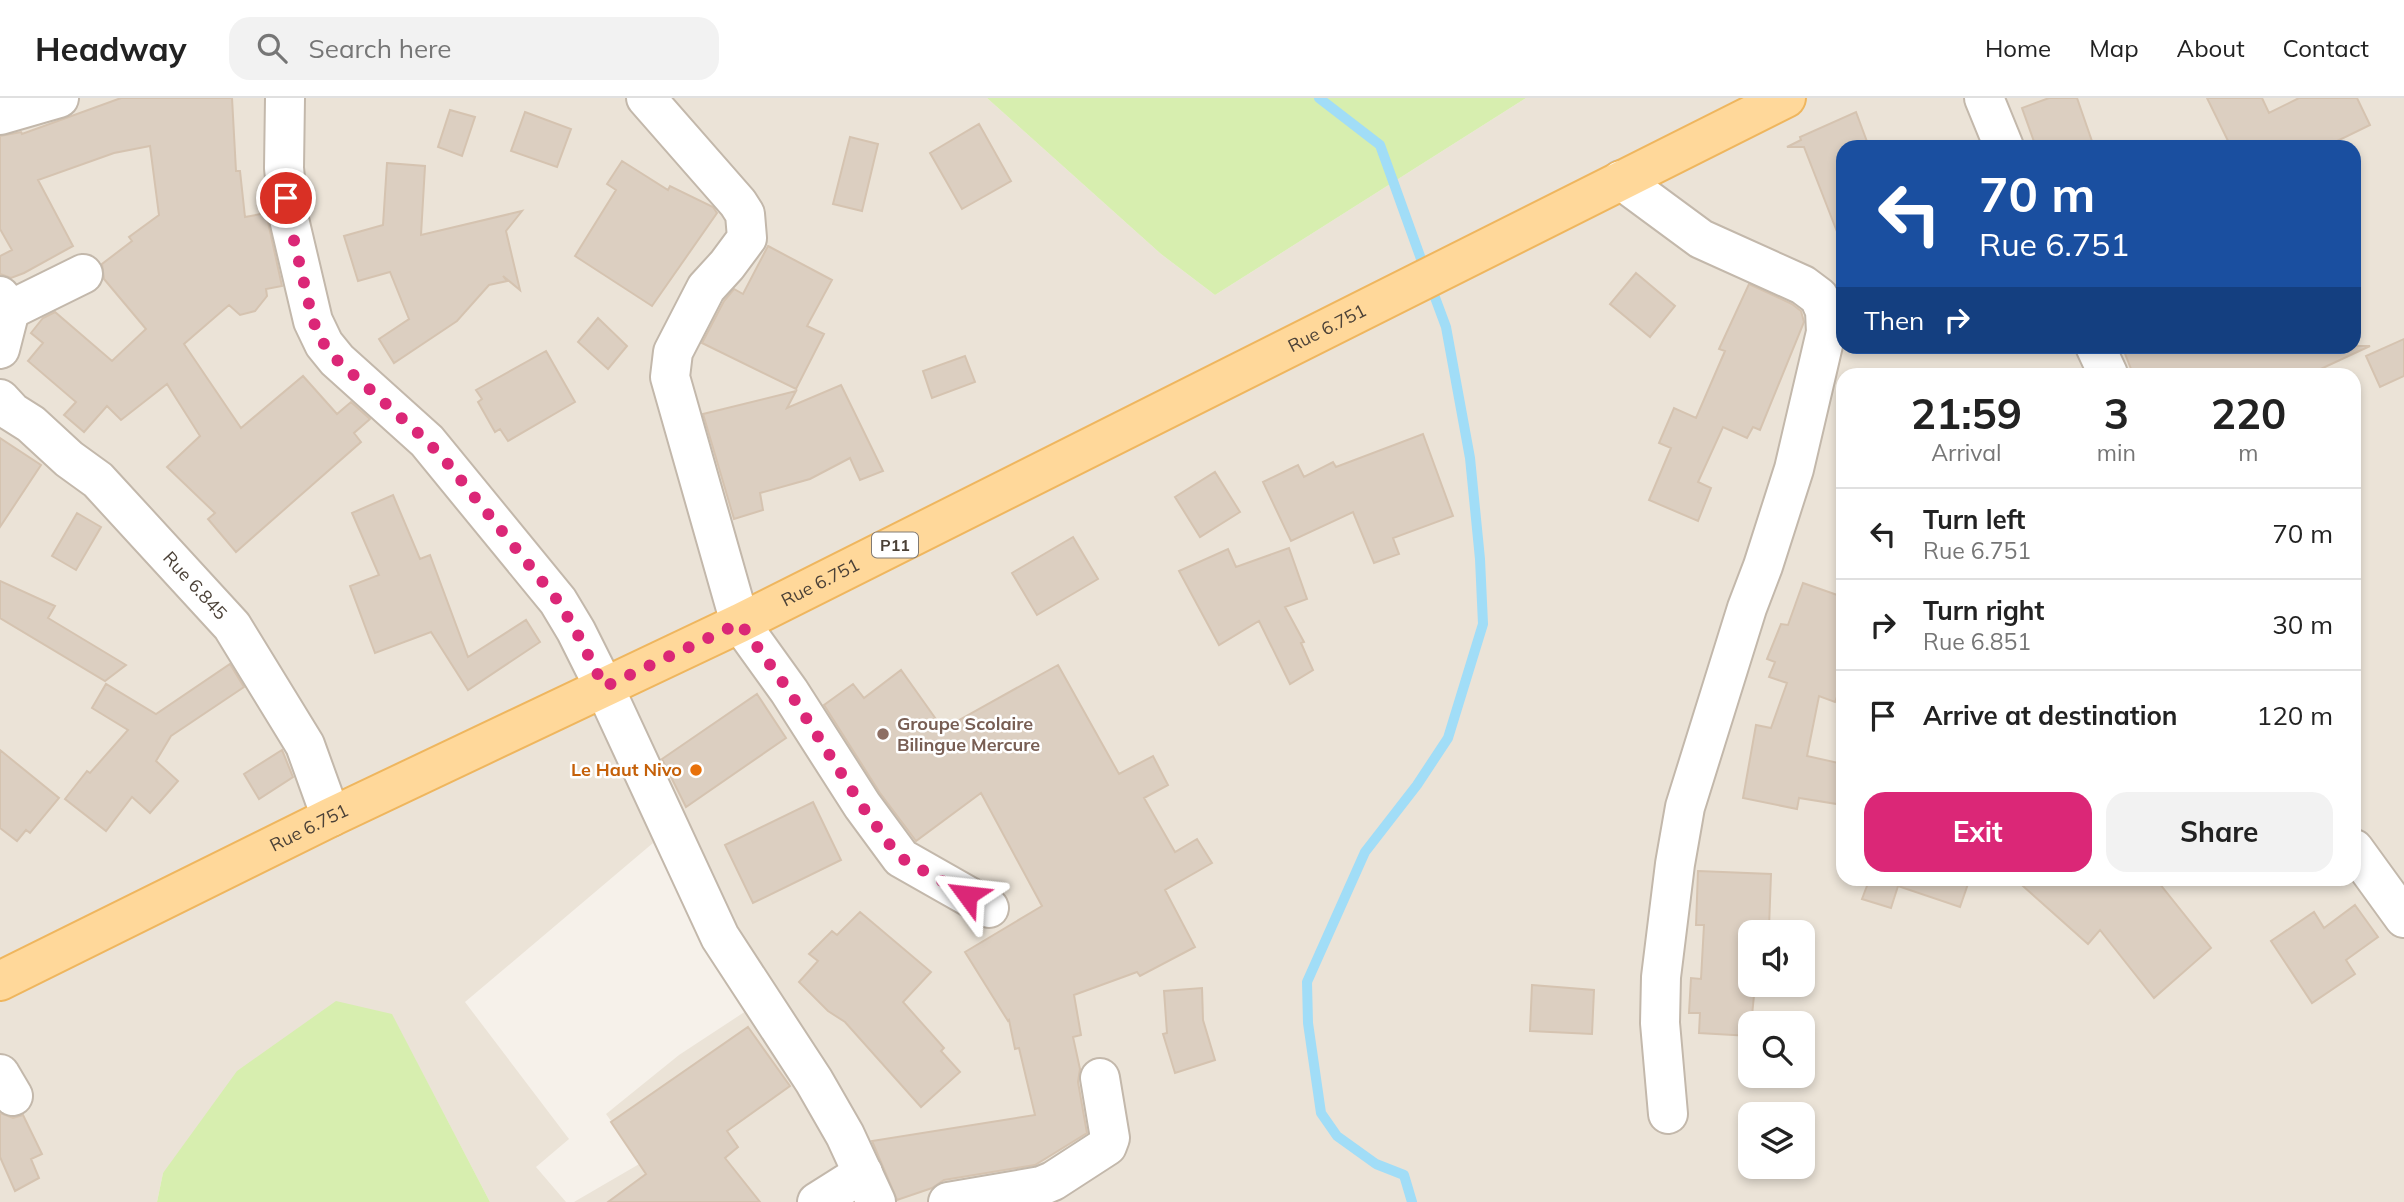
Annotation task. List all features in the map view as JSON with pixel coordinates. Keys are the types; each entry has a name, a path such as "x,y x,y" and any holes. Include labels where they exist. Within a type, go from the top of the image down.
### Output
{"main road":[{"name":"Rue 6.751","path":"0,981 331,817 740,623 1786,98"}],"street":[{"path":"0,116 59,98"},
{"path":"285,98 284,169 289,219 313,321 324,344 337,360 427,441 448,464 558,601 576,631 720,937 814,1081 845,1135 870,1188 817,1202"},
{"path":"646,98 745,214 747,239 706,288 673,352 670,377 740,623 789,691 862,806 901,858 989,908"},
{"path":"1984,98 2001,140"},
{"path":"1620,180 1701,239 1803,285 1819,297 1825,311 1826,332 1794,469 1685,807 1661,977 1660,1023 1668,1114"},
{"path":"0,349 5,303 83,274"},
{"name":"Rue 6.845","path":"0,399 69,460 98,480 232,626 305,745 331,817"},
{"path":"2361,859 2404,918"},
{"path":"948,1202 1041,1186 1107,1146 1110,1138 1100,1078"}],"shaded area":[{"path":"0,98 987,98 1161,254 1215,295 1526,98 2404,98 2404,1202 574,1202 641,1163 606,1114 679,1055 746,1011 693,920 653,843 465,1002 569,1139 536,1167 566,1202 490,1202 392,1015 163,1173 157,1202 0,1202"}],"green space":[{"path":"987,98 1526,98 1215,295 1161,254"},
{"path":"336,1001 392,1014 490,1202 157,1202 163,1173 237,1071"}],"building":[{"path":"121,98 232,98 236,171 240,171 245,217 266,213 282,286 266,289 267,296 255,311 240,315 229,305 184,344 241,428 303,376 337,414 351,402 370,419 354,433 361,442 236,552 208,519 215,513 167,467 200,436 167,384 121,420 107,406 84,432 64,415 76,402 28,361 43,343 31,333 43,318 55,312 112,361 146,329 104,279 102,264 132,241 129,237 159,215 150,146 114,153 38,180 73,246 11,278 0,274 0,256 12,250 0,229 0,136 22,134"},
{"path":"2049,98 2077,98 2092,140 2033,140 2022,108"},
{"path":"2207,98 2262,98 2269,113 2299,98 2357,98 2370,125 2339,140 2228,140"},
{"path":"450,110 475,117 462,156 438,147"},
{"path":"525,112 571,129 557,167 511,151"},
{"path":"1856,112 1866,140 1836,140 1836,229 1804,147 1787,147 1801,140 1800,137"},
{"path":"979,124 1011,181 962,209 930,153"},
{"path":"850,137 878,144 862,211 833,204"},
{"path":"622,161 668,190 670,186 713,207 717,213 652,306 575,256 616,190 607,184"},
{"path":"387,163 425,166 421,235 522,211 506,231 520,290 503,276 507,281 489,285 457,321 394,363 379,339 409,319 390,272 358,281 344,236 383,225"},
{"path":"768,246 832,280 807,326 824,334 796,389 702,343 724,301 734,289 743,294"},
{"path":"1636,273 1675,306 1650,337 1610,304"},
{"path":"1749,284 1792,304 1801,311 1804,322 1760,430 1753,427 1747,438 1723,427 1698,482 1711,488 1698,521 1649,500 1671,448 1659,443 1674,408 1696,418 1725,351 1719,349"},
{"path":"598,318 627,346 608,369 578,342"},
{"path":"2404,339 2404,376 2380,387 2366,356"},
{"path":"546,351 575,402 508,441 500,429 495,432 478,402 482,399 476,390"},
{"path":"2125,354 2353,354 2323,368 2131,368"},
{"path":"965,356 975,382 932,398 923,371"},
{"path":"841,385 883,471 860,480 850,458 810,479 760,493 763,510 734,519 703,414 796,391 787,408"},
{"path":"1423,434 1453,516 1393,538 1399,554 1374,563 1353,512 1291,541 1263,482 1298,465 1304,477 1333,462 1336,467"},
{"path":"0,438 41,465 0,527"},
{"path":"1215,472 1240,512 1200,537 1175,497"},
{"path":"393,495 420,559 430,555 468,657 526,620 540,642 468,690 431,632 375,653 350,586 379,575 352,513"},
{"path":"77,513 101,527 76,570 52,556"},
{"path":"1073,537 1098,579 1037,615 1012,573"},
{"path":"1289,548 1307,599 1285,607 1304,642 1301,643 1313,670 1290,684 1259,621 1219,645 1179,571 1228,549 1236,567"},
{"path":"0,581 55,606 48,618 126,665 105,681 0,618"},
{"path":"1803,583 1836,595 1836,699 1835,702 1819,696 1807,756 1836,762 1836,804 1799,798 1797,809 1743,798 1756,725 1771,728 1787,683 1769,677 1775,662 1767,659 1781,624 1788,625"},
{"path":"230,664 244,687 171,736 156,761 178,781 150,813 132,797 106,831 65,799 87,771 90,773 128,730 92,708 106,684 156,714"},
{"path":"1058,665 1119,774 1153,756 1168,785 1144,798 1175,852 1197,839 1212,863 1165,890 1195,947 1140,976 1137,972 1074,995 1081,1035 1073,1037 1080,1069 1078,1082 1087,1133 1035,1165 944,1180 932,1188 897,1200 872,1141 1035,1115 1019,1048 1015,1049 1009,1020 965,952 1042,906 981,793 916,841 880,793 824,705 853,684 864,698 901,670 943,729"},
{"path":"757,694 786,738 686,807 662,759"},
{"path":"0,750 59,798 30,833 26,830 17,841 0,828"},
{"path":"282,750 293,777 259,799 244,774"},
{"path":"813,802 841,860 753,903 725,845"},
{"path":"1698,871 1771,874 1769,920 1738,920 1738,997 1754,997 1752,1011 1738,1011 1738,1035 1699,1033 1700,1013 1689,1013 1691,978 1701,979 1704,925 1696,925"},
{"path":"1867,886 1898,886 1891,908 1862,899"},
{"path":"1898,886 1967,886 1960,907"},
{"path":"2023,886 2161,886 2211,948 2154,998 2100,930 2088,944"},
{"path":"2355,905 2378,937 2346,960 2355,974 2312,1003 2271,941 2314,912 2324,928"},
{"path":"860,912 931,972 903,1002 944,1048 941,1051 960,1072 921,1107 845,1022 828,1011 799,982 818,961 809,954 832,931 837,935"},
{"path":"1532,985 1594,990 1592,1034 1530,1031"},
{"path":"1202,988 1203,1020 1215,1060 1175,1073 1163,1034 1167,1033 1164,991"},
{"path":"748,1027 790,1086 727,1131 738,1147 725,1158 760,1202 608,1202 646,1174 611,1122"},
{"path":"0,1113 13,1118 23,1115 42,1154 31,1159 39,1178 15,1191 0,1157"}],"waterway":[{"path":"1319,98 1380,145 1425,270"},
{"path":"1412,1202 1404,1175 1376,1164 1337,1136 1321,1113 1308,1023 1307,982 1365,852 1417,785 1448,738 1483,624 1470,458 1446,327 1430,284"}],"place":[{"name":"Groupe Scolaire Bilingue Mercure","path":"883,734"},
{"name":"Le Haut Nivo","path":"696,770"}],"route":[{"path":"286,198 313,321 324,344 337,360 427,441 448,464 558,601 604,687 740,623 789,691 890,845 901,858 967,895"}]}
